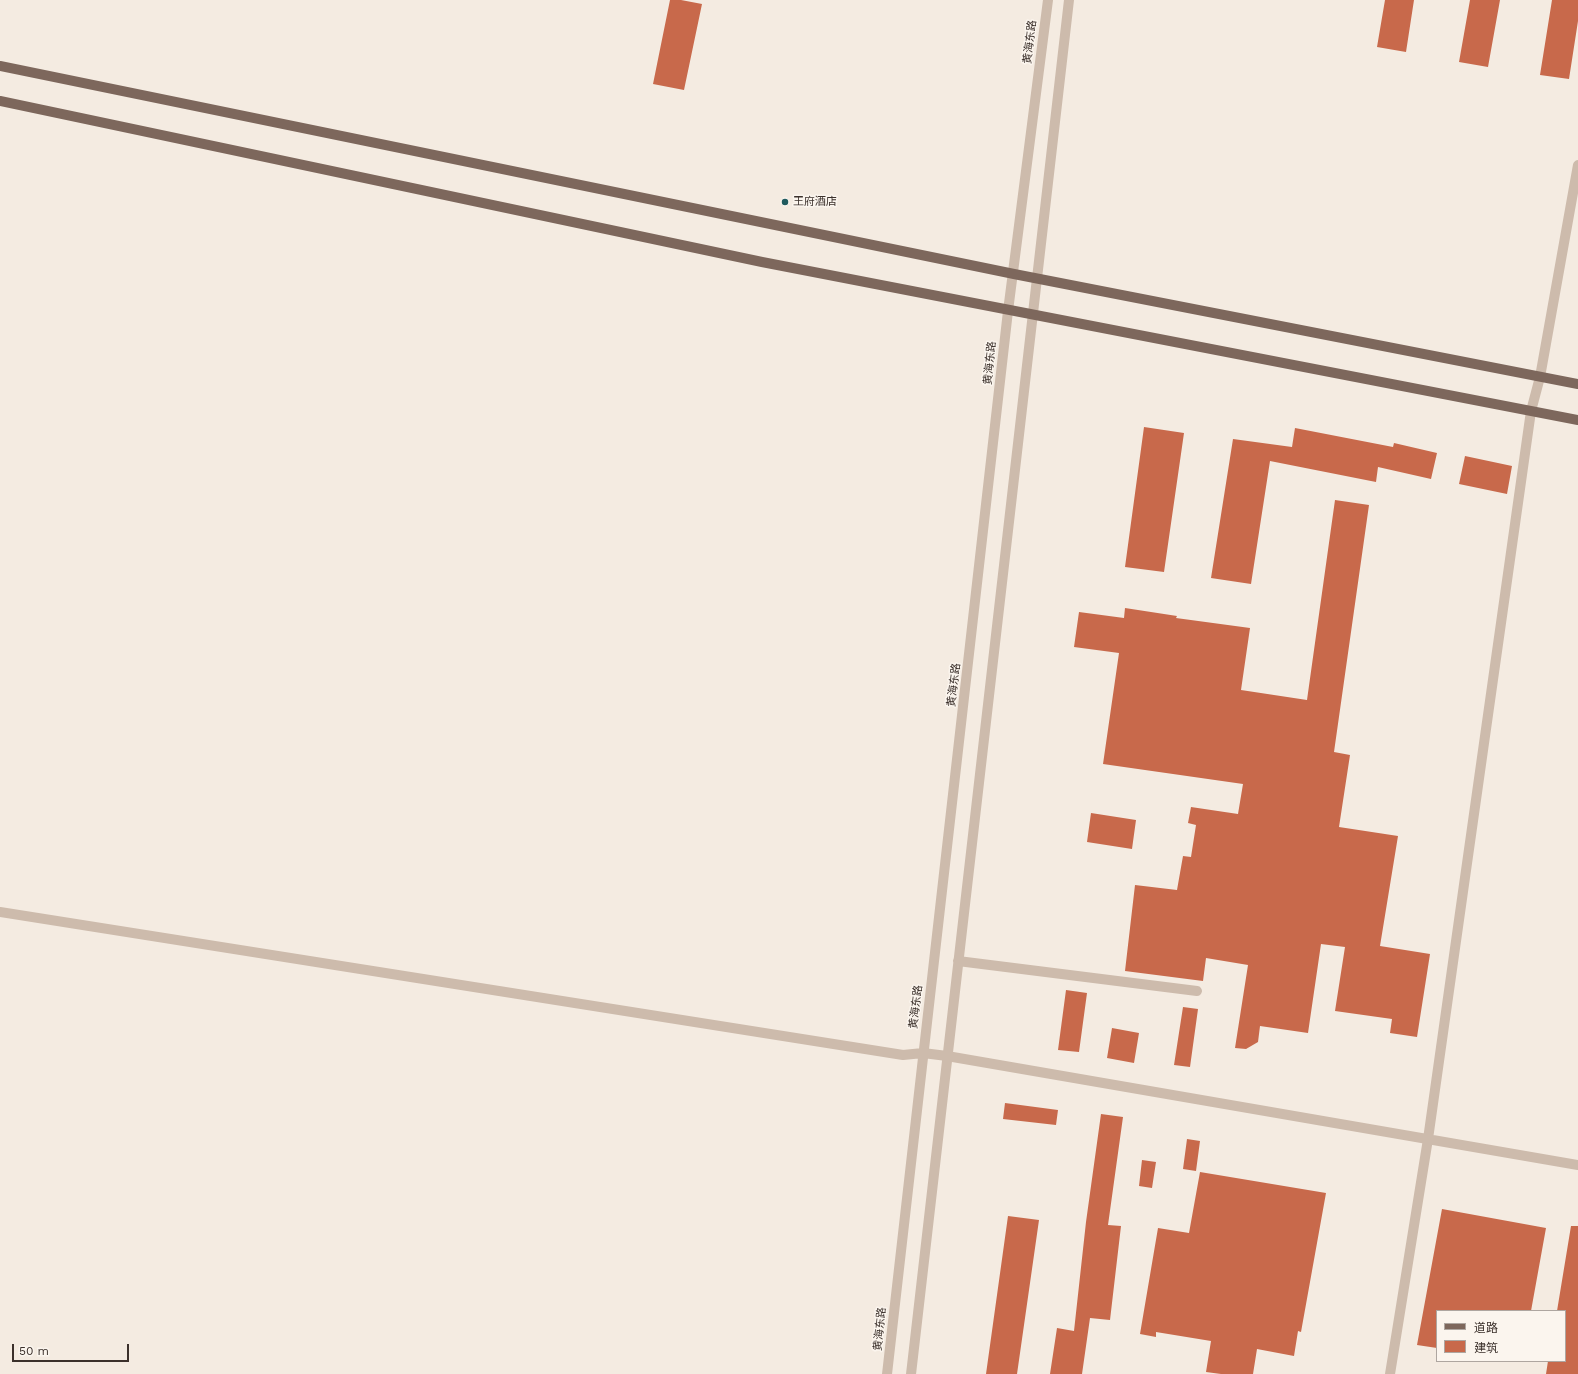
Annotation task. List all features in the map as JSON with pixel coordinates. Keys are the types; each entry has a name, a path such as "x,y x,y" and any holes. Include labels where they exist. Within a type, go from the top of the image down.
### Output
{"main road":[{"path":"0,66 1037,279 1578,384"},
{"path":"0,101 746,258 1008,311 1578,420"}],"street":[{"name":"黄海东路","path":"887,1374 1008,311 1014,274 1048,0"},
{"path":"910,1374 1069,0"},
{"path":"1390,1374 1428,1139 1531,411 1540,377 1578,165"},
{"path":"0,912 903,1055 923,1053 947,1056 1578,1165"},
{"path":"958,961 1197,991"}],"building":[{"path":"670,0 681,0 702,4 684,90 653,84"},
{"path":"1385,0 1414,0 1406,52 1377,47"},
{"path":"1470,0 1500,0 1488,67 1459,62"},
{"path":"1552,0 1578,0 1578,21 1569,79 1540,75"},
{"path":"1144,427 1184,433 1164,572 1125,567"},
{"path":"1295,428 1393,447 1394,443 1437,453 1431,479 1378,467 1376,482 1270,461 1251,584 1211,578 1233,439 1292,447"},
{"path":"1465,456 1512,466 1507,494 1459,484"},
{"path":"1335,500 1369,505 1334,752 1350,755 1339,827 1398,836 1380,946 1430,954 1417,1037 1390,1033 1392,1019 1335,1011 1345,947 1321,944 1308,1033 1260,1026 1258,1042 1246,1049 1235,1048 1248,965 1206,958 1203,981 1125,971 1135,885 1177,890 1183,856 1191,857 1196,825 1188,823 1191,807 1238,814 1243,784 1103,764 1119,653 1074,647 1079,612 1124,618 1125,608 1177,616 1176,618 1250,628 1241,690 1307,700"},
{"path":"1091,813 1136,820 1132,849 1087,842"},
{"path":"1066,990 1087,993 1079,1052 1058,1050"},
{"path":"1183,1007 1198,1009 1190,1067 1174,1065"},
{"path":"1112,1028 1139,1033 1134,1063 1107,1058"},
{"path":"1005,1103 1058,1110 1056,1125 1003,1119"},
{"path":"1101,1114 1123,1117 1108,1225 1121,1226 1110,1320 1090,1318 1082,1374 1050,1374 1057,1328 1074,1331 1086,1222"},
{"path":"1187,1139 1200,1141 1196,1171 1183,1169"},
{"path":"1142,1160 1156,1162 1152,1188 1139,1186"},
{"path":"1200,1172 1326,1193 1301,1332 1298,1331 1294,1356 1257,1349 1253,1374 1221,1374 1206,1372 1211,1341 1156,1332 1156,1337 1140,1334 1158,1228 1189,1233"},
{"path":"1442,1209 1546,1228 1531,1310 1436,1310 1436,1348 1417,1345"},
{"path":"1008,1216 1039,1220 1017,1374 986,1374"},
{"path":"1571,1226 1578,1226 1578,1374 1546,1374 1548,1362 1566,1362 1566,1310 1557,1310"}],"place":[{"name":"王府酒店","path":"785,202"}]}
